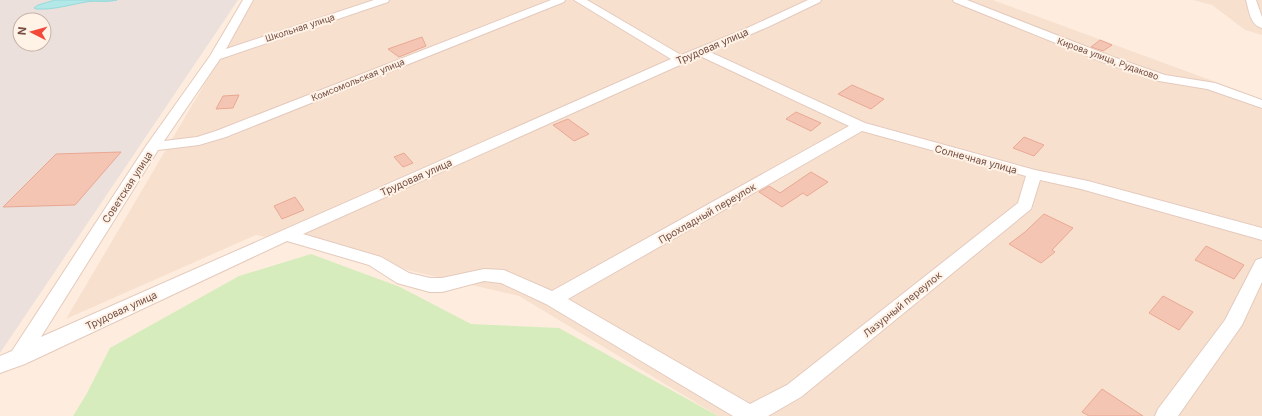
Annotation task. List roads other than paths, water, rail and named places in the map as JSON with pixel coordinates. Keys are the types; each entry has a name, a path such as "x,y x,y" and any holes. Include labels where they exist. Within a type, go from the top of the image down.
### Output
{"street":[{"name":"Советская улица","path":"9,362 153,146 216,56 248,0"},
{"name":"Школьная улица","path":"216,56 384,0"},
{"name":"Комсомольская улица","path":"153,146 199,141 221,134 560,0"},
{"path":"579,0 680,59"},
{"name":"Трудовая улица","path":"9,362 286,235 816,0"},
{"name":"Кирова улица, Рудаково","path":"958,0 1109,60 1163,78 1210,86 1262,104"},
{"path":"1251,0 1258,22 1262,25"},
{"name":"Солнечная улица","path":"701,52 860,126 1034,174 1083,184 1260,238"},
{"name":"Прохладный переулок","path":"554,299 860,126"},
{"name":"Лазурный переулок","path":"751,415 794,391 1025,205 1034,174"},
{"path":"286,235 375,261 403,278 416,283 442,285 475,277 493,275 504,277 554,299 751,415"},
{"path":"1166,416 1232,325 1262,264"}],"water":[{"path":"55,0 117,0 90,1 49,9 34,8 38,5"}]}
